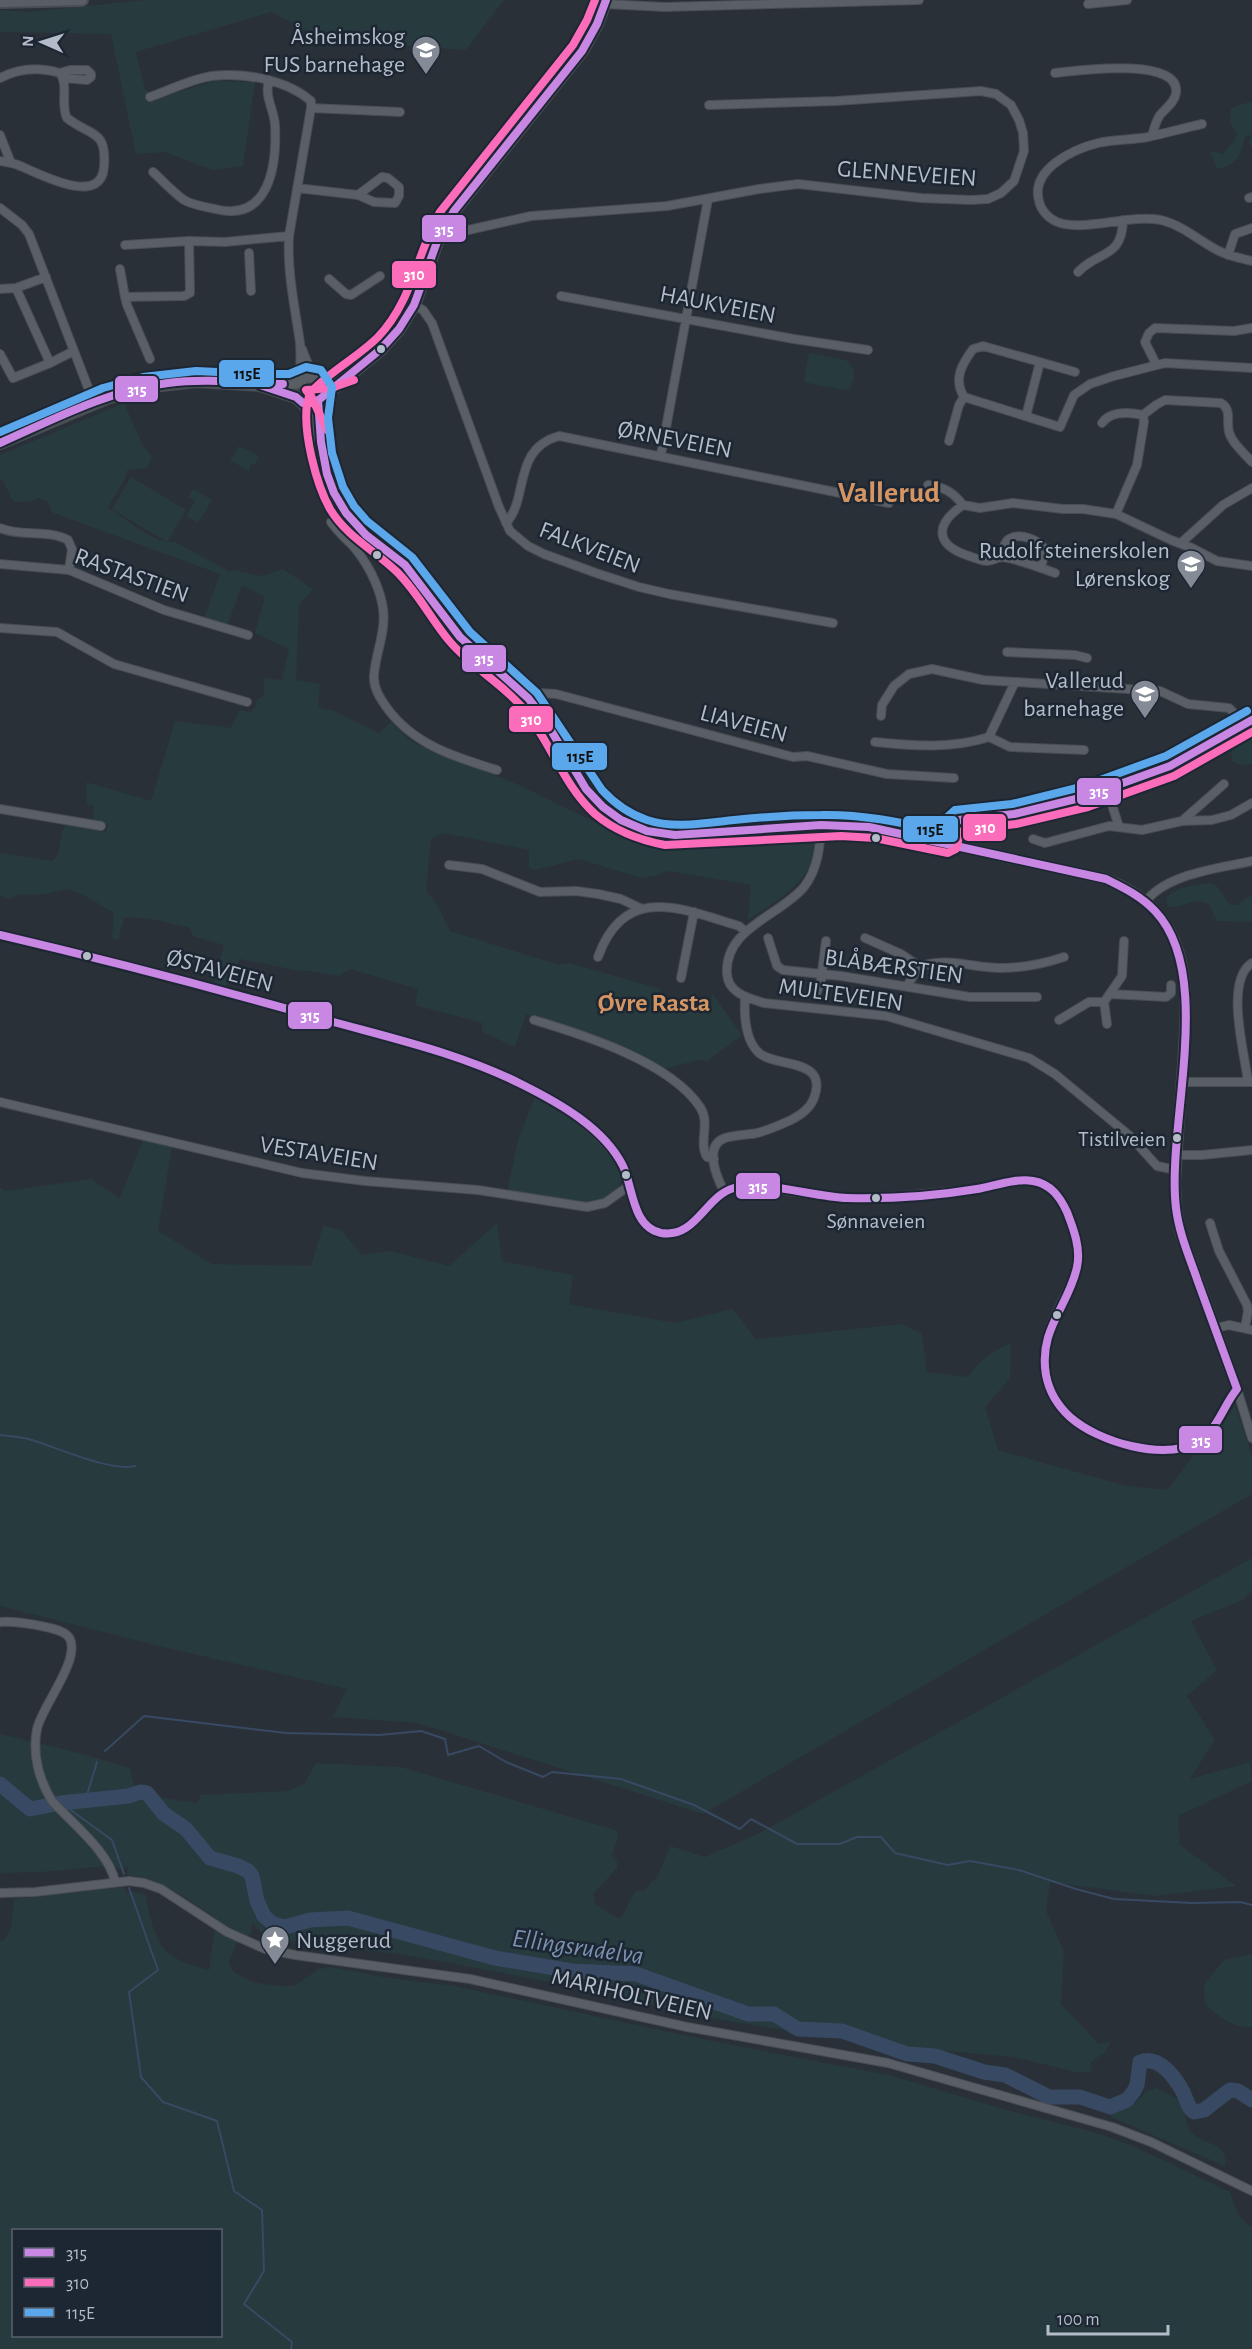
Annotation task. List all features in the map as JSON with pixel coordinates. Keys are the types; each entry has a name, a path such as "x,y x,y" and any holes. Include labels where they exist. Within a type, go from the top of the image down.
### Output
{"main road":[{"path":"0,2 81,0"},
{"path":"260,385 311,404 395,335 414,305 445,225 462,199 586,45 605,1"},
{"path":"0,443 133,389 169,383 211,382 260,385 299,382 307,377 329,378 356,368"},
{"path":"315,379 322,389 319,398"},
{"path":"299,382 295,390 299,400"}],"street":[{"path":"605,1 665,7 918,0"},
{"path":"1089,4 1127,0"},
{"path":"1055,73 1117,68 1166,75 1174,82 1177,89 1176,96 1160,115 1152,136"},
{"path":"0,78 11,72 28,69 62,76 63,105 67,118 93,132 104,146 103,178 98,184 90,186 61,184 11,163 0,161"},
{"path":"150,98 213,76 233,76 283,83 298,91 311,104 400,112"},
{"path":"153,172 185,201 227,212 248,208 266,192 273,161 275,124 267,93 269,80"},
{"name":"GLENNEVEIEN","path":"445,225 465,231 531,216 644,208 798,184 921,198 971,200 988,198 1001,193 1014,181 1024,151 1023,133 1011,105 996,94 981,91 709,105"},
{"path":"299,382 300,345 288,265 289,236 311,104"},
{"path":"1202,124 1152,136 1101,143 1079,149 1055,163 1040,180 1039,201 1047,214 1058,222 1085,224 1148,219 1170,223 1228,255 1252,261"},
{"path":"0,135 11,163"},
{"path":"297,188 358,195 374,202 395,203 400,190 396,183 382,177 358,195"},
{"path":"661,455 708,199"},
{"path":"0,208 22,225 29,234 94,403"},
{"path":"1078,272 1116,247 1121,236 1123,220"},
{"path":"1228,255 1235,234 1252,228"},
{"path":"125,244 246,241 289,236"},
{"path":"125,297 184,296 190,293 189,241"},
{"path":"249,253 251,291"},
{"path":"120,269 126,305 150,359"},
{"path":"329,279 346,294 351,295 380,276"},
{"path":"0,289 16,288 46,277"},
{"path":"16,288 50,363"},
{"name":"HAUKVEIEN","path":"561,296 794,339 868,350"},
{"name":"FALKVEIEN","path":"414,305 426,313 432,323 506,523 516,537 544,555 639,587 833,623"},
{"path":"1156,364 1145,342 1149,333 1155,328 1234,331 1252,328"},
{"path":"300,345 315,379"},
{"path":"1075,372 983,346 974,349 959,371 960,390 964,397 1060,427 1070,399 1077,391 1106,379 1156,364 1181,363 1252,368"},
{"path":"0,354 13,378 74,351"},
{"path":"1026,416 1040,362"},
{"path":"949,441 959,405 964,397"},
{"path":"319,398 321,442 330,483 346,513 359,529 405,565 460,637 528,698 543,717 586,789 612,814 639,828 666,835 821,825 877,828 1098,876 1120,885 1145,902 1158,915 1170,932 1183,967 1186,1002 1176,1170 1176,1207 1180,1231 1216,1328 1252,1438"},
{"path":"299,400 321,442"},
{"path":"1102,423 1113,414 1143,415 1160,402 1170,400 1221,403 1228,411 1230,435 1252,462"},
{"path":"1116,514 1137,465 1144,429 1143,415"},
{"name":"ØRNEVEIEN","path":"506,523 514,511 525,469 533,455 543,443 559,436 889,503"},
{"path":"928,485 949,490 963,505 980,508 1013,503 1116,514 1217,561 1252,566"},
{"path":"1181,543 1223,505 1252,488"},
{"path":"963,505 944,523 942,531 945,542 957,552 986,561 1001,557 1055,573"},
{"path":"346,513 331,522 361,557 372,575 382,601 384,627 374,678 379,696 395,718 422,742 461,759 497,770"},
{"path":"0,528 8,531 61,536 68,540 72,549 69,570"},
{"path":"1001,557 1006,542 1010,538 1035,540 1041,543 1045,550 1041,568"},
{"name":"RASTASTIEN","path":"0,564 69,570 164,610 248,635"},
{"path":"0,628 57,632 114,664 248,702"},
{"path":"1007,652 1075,655 1087,658"},
{"path":"880,716 882,705 894,686 909,674 922,670 945,670 983,680 1160,691 1188,704 1229,708 1242,726"},
{"path":"875,742 932,746 978,741 989,737 1015,682"},
{"name":"LIAVEIEN","path":"528,698 540,693 556,694 793,757 807,756 887,774 954,778"},
{"path":"947,843 953,824 963,819 1014,814 1084,796 1170,766 1252,720"},
{"path":"989,737 1010,747 1084,750"},
{"path":"1182,821 1224,784"},
{"path":"1033,839 1045,843 1109,826 1142,830 1182,821 1225,818 1252,803"},
{"path":"1113,808 1119,827"},
{"path":"0,809 101,826"},
{"name":"MULTEVEIEN","path":"821,825 816,862 805,885 793,897 746,932 732,951 727,970 730,986 745,997 775,1005 886,1016 1029,1058 1055,1074 1130,1136 1157,1166 1176,1170"},
{"path":"1145,902 1155,890 1168,882 1252,861"},
{"path":"449,865 482,869 540,892 586,892 621,899 642,909"},
{"path":"598,957 604,940 615,927 625,917 642,909 664,906 694,912 739,926 746,932"},
{"path":"681,978 694,912"},
{"name":"ØSTAVEIEN","path":"0,935 103,959 254,999 394,1039 504,1076 543,1095 577,1118 618,1157 626,1170 630,1185"},
{"name":"BLÅBÆRSTIEN","path":"768,938 778,968 970,997 1037,997"},
{"path":"865,939 901,954 920,968"},
{"path":"816,994 822,975 826,940"},
{"path":"1059,1020 1089,1002 1104,1002 1111,994 1122,976 1124,941"},
{"path":"907,986 920,968 936,964 1017,967 1042,964 1064,957"},
{"path":"1182,1082 1250,1082 1239,1027 1239,1000 1241,976 1246,967 1252,963"},
{"path":"1111,994 1166,997 1171,993 1172,985"},
{"path":"724,1191 715,1172 714,1159 715,1148 723,1139 771,1129 801,1114 812,1104 816,1091 812,1075 804,1067 771,1059 758,1052 746,1024 745,997"},
{"path":"1104,1002 1107,1024"},
{"path":"534,1020 599,1041 642,1062 674,1082 701,1108 706,1125 704,1151 707,1157 714,1159"},
{"name":"VESTAVEIEN","path":"0,1102 269,1166 332,1178 470,1189 587,1207 605,1203 630,1185"},
{"path":"1177,1155 1252,1150"},
{"path":"630,1185 634,1205 642,1220 654,1230 668,1233 689,1227 724,1191 732,1188 752,1187 862,1198 980,1189 1020,1181 1045,1184 1055,1191 1063,1203 1078,1249 1076,1273 1051,1328 1046,1353 1048,1380 1062,1411 1079,1426 1103,1437 1153,1449 1171,1450 1190,1445 1207,1435 1237,1389"},
{"path":"1210,1223 1219,1251 1248,1311 1248,1329 1229,1325 1216,1328"},
{"path":"0,1622 17,1622 53,1629 66,1633 70,1639 72,1647 70,1660 37,1728 38,1771 54,1803 107,1859 114,1873 115,1882"},
{"name":"MARIHOLTVEIEN","path":"0,1893 35,1892 115,1882 144,1882 161,1889 227,1932 265,1949 470,1979 687,2027 888,2063 1112,2127 1151,2142 1252,2191"}],"green space":[{"path":"144,0 504,0 466,50 325,40 271,12 136,52 145,90 165,96 215,81 255,82 243,166 213,170 165,152 136,154 111,34 0,32 0,10 30,12"},
{"path":"1252,101 1252,135 1245,136 1240,154 1234,162 1217,169 1211,153 1213,151 1223,154 1235,140 1237,134 1230,123 1231,108"},
{"path":"809,353 846,360 852,366 854,374 849,389 843,390 804,382"},
{"path":"124,403 143,446 152,457 147,468 127,470 126,477 108,507 150,535 167,542 175,542 229,571 262,576 283,569 313,589 299,605 296,680 320,684 318,704 320,708 334,711 379,733 391,722 410,741 519,785 625,837 659,846 692,847 813,836 814,851 811,864 804,876 783,896 748,920 751,885 668,871 641,878 579,859 535,870 529,868 529,850 444,833 431,839 426,890 438,906 450,931 559,965 570,963 660,989 666,1005 711,1007 712,993 742,1035 706,1062 703,1059 660,1070 587,1033 526,1014 515,1047 482,1032 482,1023 415,1005 418,989 350,969 339,976 240,959 226,987 214,984 224,945 193,936 190,928 152,919 124,917 118,940 112,938 114,913 82,894 68,889 45,894 18,895 9,899 0,895 0,853 53,861 58,853 66,824 106,832 108,825 95,822 94,806 87,804 86,782 151,801 175,721 231,728 240,710 251,712 256,706 256,701 264,695 264,678 282,680 289,649 255,633 265,597 242,585 227,626 204,619 220,574 51,512 48,501 39,498 28,502 14,502 0,479 0,455"},
{"path":"239,446 259,456 255,465 251,464 249,471 230,460"},
{"path":"131,477 186,510 167,542 112,509"},
{"path":"193,489 212,500 198,523 186,516 195,501 188,497"},
{"path":"1252,729 1252,764 1240,765 1232,761 1232,751 1237,742"},
{"path":"1211,883 1216,885 1230,905 1237,905 1252,895 1252,922 1217,921 1209,904 1202,902 1168,907 1166,898 1175,891"},
{"path":"536,1094 596,1138 615,1161 624,1174 609,1198 596,1203 584,1204 507,1192 518,1140"},
{"path":"144,1138 172,1146 158,1231 212,1264 311,1266 323,1226 341,1230 362,1255 390,1251 449,1266 497,1223 502,1261 573,1275 569,1304 675,1323 733,1309 756,1339 901,1324 922,1334 927,1372 967,1377 987,1357 1011,1343 1010,1378 985,1407 998,1450 1126,1486 1168,1490 1198,1449 1217,1434 1235,1405 1252,1456 1252,1494 703,1814 418,1723 333,1717 347,1689 163,1647 0,1606 0,1187 5,1191 91,1179 120,1198"},
{"path":"1252,1558 1252,1591 1243,1600 1191,1621 1217,1670 1187,1696 1215,1740 1190,1779 1250,1762 1252,1781 1178,1816 1180,1845 1236,1886 1155,1896 1050,1882 1046,1911 1064,1952 1061,2004 1099,2044 1110,2042 1106,2051 1090,2063 1092,2071 1080,2073 1014,2057 936,2050 889,2051 843,2039 695,2016 606,1993 456,1964 391,1953 307,1944 264,1935 252,1923 251,1933 246,1937 159,1883 127,1875 128,1866 122,1869 106,1866 0,1873 0,1734 130,1768 136,1794 197,1803 201,1795 288,1791 304,1784 316,1763 401,1767 615,1830 619,1834 612,1856 617,1861 617,1868 593,1894 595,1904 619,1919 636,1891 645,1890 658,1875 670,1846 705,1857 758,1834"},
{"path":"124,1887 126,1894 128,1891 146,1895 155,1931 161,1945 169,1954 186,1963 209,1970 215,1928 237,1941 229,1963 234,1972 252,1982 294,1986 319,1969 330,1967 389,1978 454,1986 697,2038 892,2076 1096,2133 1131,2145 1230,2192 1235,2207 1252,2227 1252,2349 0,2349 0,1941 7,1937 12,1921 14,1899"},
{"path":"1252,1954 1252,2027 1238,2026 1215,2013 1205,2004 1204,1985 1224,1960"},
{"path":"1156,2088 1181,2103 1192,2133 1223,2152 1225,2166 1111,2117 1111,2114 1134,2104 1147,2091"}],"waterway":[{"path":"0,1435 32,1440 112,1466 135,1466"},
{"path":"105,1751 144,1716 286,1733 380,1735 421,1731 445,1739 448,1755 479,1746 506,1762 543,1777 552,1772 621,1779 694,1805 740,1829 751,1819 797,1844 840,1844 857,1837 881,1837 895,1853 948,1865 970,1861 1019,1870 1114,1899 1192,1903 1240,1902 1252,1905"},
{"path":"86,1798 97,1762"},
{"name":"Ellingsrudelva","path":"0,1784 30,1809 61,1803 129,1796 140,1792 147,1793 164,1814 186,1829 210,1858 248,1871 252,1876 257,1901 264,1916 273,1924 285,1927 310,1920 348,1918 495,1958 572,1971 636,1974 748,2014 774,2014 798,2029 842,2031 907,2054 935,2056 984,2072 1005,2075 1049,2097 1080,2097 1110,2107 1127,2100 1137,2085 1140,2062 1147,2061 1160,2064 1171,2074 1194,2112 1204,2110 1230,2090 1238,2091 1252,2100"},
{"path":"61,1803 112,1840 124,1874"},
{"path":"129,1888 158,1970 129,1992 141,2077 163,2102 217,2121 234,2191 262,2210 264,2271 244,2304 292,2342 291,2349"}],"transit line":[{"name":"310","path":"595,0 573,45 440,212 406,293 389,323 371,344 314,389 307,402 306,416 316,472 325,498 337,519 352,535 388,563 404,579 459,652 521,706 584,802 595,814 619,830 665,845 841,836 875,838 948,853 956,849 960,833 964,830 1016,824 1088,807 1174,776 1252,732"},
{"name":"315","path":"260,385 296,397 303,403 315,403 381,349 399,329 414,305 437,242 454,211 582,51 597,24 606,0"},
{"name":"115E","path":"0,432 103,388 143,377 196,371 289,374 306,367 321,370 332,387 328,418 332,453 343,487 354,506 367,521 412,557 470,632 537,693 602,790 628,812 657,823 690,824 777,816 836,815 880,819 939,831 943,821 955,810 1012,804 1081,787 1166,756 1247,711"},
{"name":"310","path":"327,430 306,390 331,388 354,380"},
{"name":"315","path":"0,443 61,415 124,392 146,387 197,381 283,384"},
{"name":"315","path":"0,935 166,976 404,1041 500,1074 537,1092 593,1128 615,1152 623,1166 635,1205 644,1223 661,1233 683,1230 724,1192 746,1186 774,1187 834,1197 879,1198 945,1194 1019,1181 1033,1181 1045,1185 1054,1192 1067,1212 1077,1246 1077,1267 1068,1294 1050,1331 1045,1359 1049,1387 1066,1413 1082,1426 1114,1441 1132,1446 1168,1450 1185,1447 1206,1436 1237,1389 1177,1218 1175,1174 1185,1053 1186,1011 1183,973 1173,939 1155,911 1126,889 1106,879 869,827 821,825 675,835 647,831 621,820 603,807 586,789 543,717 528,698 460,637 405,565 366,535 346,513 334,493 327,474 321,442 318,400"},
{"name":"315","path":"947,843 951,828 959,820 1014,814 1084,797 1170,766 1252,720"}],"place":[{"name":"Åsheimskog FUS barnehage","path":"426,76"},
{"name":"Rudolf steinerskolen Lørenskog","path":"1191,590"},
{"name":"Vallerud barnehage","path":"1145,720"},
{"name":"Tistilveien","path":"1177,1138"},
{"name":"Sønnaveien","path":"876,1198"},
{"name":"Nuggerud","path":"275,1966"}],"district":[{"name":"Vallerud","path":"889,492"},
{"name":"Øvre Rasta","path":"654,1002"}]}
